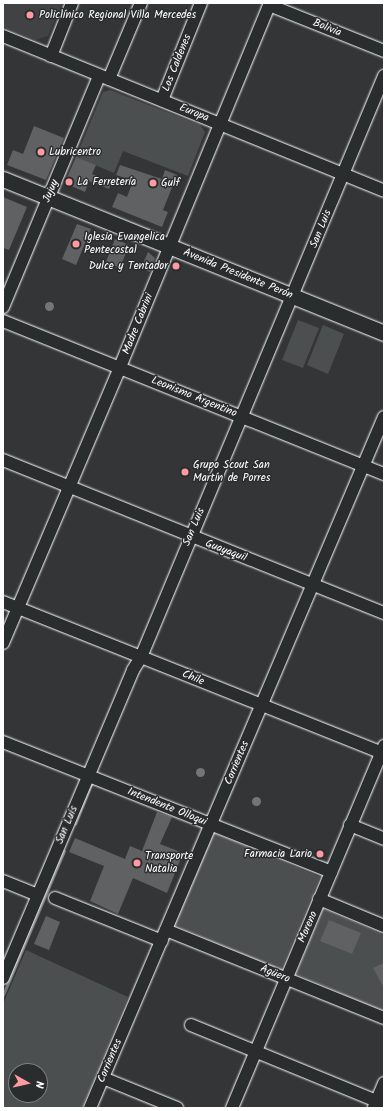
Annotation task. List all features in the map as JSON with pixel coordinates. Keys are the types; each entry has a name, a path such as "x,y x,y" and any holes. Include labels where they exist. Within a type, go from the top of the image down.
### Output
{"main road":[{"name":"Avenida Presidente Perón","path":"3,179 384,333"}],"street":[{"path":"51,56 72,3"},
{"name":"Jujuy","path":"3,307 48,198 141,3"},
{"name":"Los Caldenes","path":"162,100 201,3"},
{"name":"Bolivia","path":"269,4 384,51"},
{"name":"Madre Cabrini","path":"3,643 68,486 120,367 269,4"},
{"name":"Europa","path":"3,36 384,191"},
{"name":"San Luis","path":"3,978 37,896 93,778 133,670 141,657 241,416 294,297 384,76"},
{"name":"Leonismo Argentino","path":"3,321 384,474"},
{"name":"Corrientes","path":"90,1108 384,417"},
{"name":"Guayaquil","path":"3,460 190,537 384,613"},
{"name":"Chile","path":"3,602 262,705 383,751"},
{"name":"Intendente Olloqui","path":"3,742 331,872"},
{"name":"Moreno","path":"232,1108 350,825 383,751"},
{"path":"350,825 384,839"},
{"path":"3,881 37,896"},
{"name":"Agüero","path":"55,898 286,978 384,1018"},
{"path":"319,899 384,926"},
{"path":"191,1025 256,1051 378,1104 384,1084"},
{"path":"103,1078 177,1108"}],"shaded area":[{"name":"Policlínico Regional Villa Mercedes","path":"3,3 62,3 48,36 35,40 3,27"},
{"path":"110,90 200,125 205,132 188,176 123,151 114,173 76,157 103,92"},
{"path":"49,301 54,306 49,311 44,306"},
{"path":"298,320 319,328 303,368 282,360"},
{"path":"323,325 344,334 328,374 307,365"},
{"path":"200,767 205,772 200,777 195,772"},
{"path":"256,796 261,801 256,806 251,801"},
{"path":"212,832 320,877 281,970 174,925"},
{"path":"323,909 384,935 384,1011 296,974"},
{"path":"26,950 128,997 82,1108 3,1108 3,1004"}],"building":[{"name":"Lubricentro","path":"34,126 64,138 46,180 7,165 13,150 23,154"},
{"path":"76,157 96,165 92,174 112,182 109,189 89,181 85,192 69,185 66,180"},
{"path":"120,165 162,179 165,170 177,175 163,210 168,212 162,227 112,207 118,193 127,197 133,181 116,175"},
{"path":"3,197 27,207 9,250 3,248"},
{"name":"Iglesia Evangelica Pentecostal","path":"77,224 91,229 76,265 62,259"},
{"path":"115,239 129,245 120,268 106,262"},
{"path":"148,252 155,258 150,272 141,268"},
{"name":"Transporte Natalia","path":"157,812 172,817 160,844 183,853 167,893 133,878 118,914 90,901 104,866 69,852 75,838 125,859 130,846 142,851"},
{"path":"46,916 60,922 49,950 34,944"},
{"path":"329,920 361,933 352,954 320,941"},
{"path":"384,963 384,988 373,968"}],"waterway":[{"path":"75,824 92,782"},
{"path":"3,995 64,851"}],"place":[{"name":"Policlínico Regional Villa Mercedes","path":"30,15"},
{"name":"Lubricentro","path":"41,152"},
{"name":"La Ferretería","path":"69,182"},
{"name":"Gulf","path":"153,183"},
{"name":"Iglesia Evangelica Pentecostal","path":"76,244"},
{"name":"Dulce y Tentador","path":"176,266"},
{"name":"Grupo Scout San Martín de Porres","path":"185,472"},
{"name":"Farmacia Lario","path":"320,854"},
{"name":"Transporte Natalia","path":"137,863"}]}
